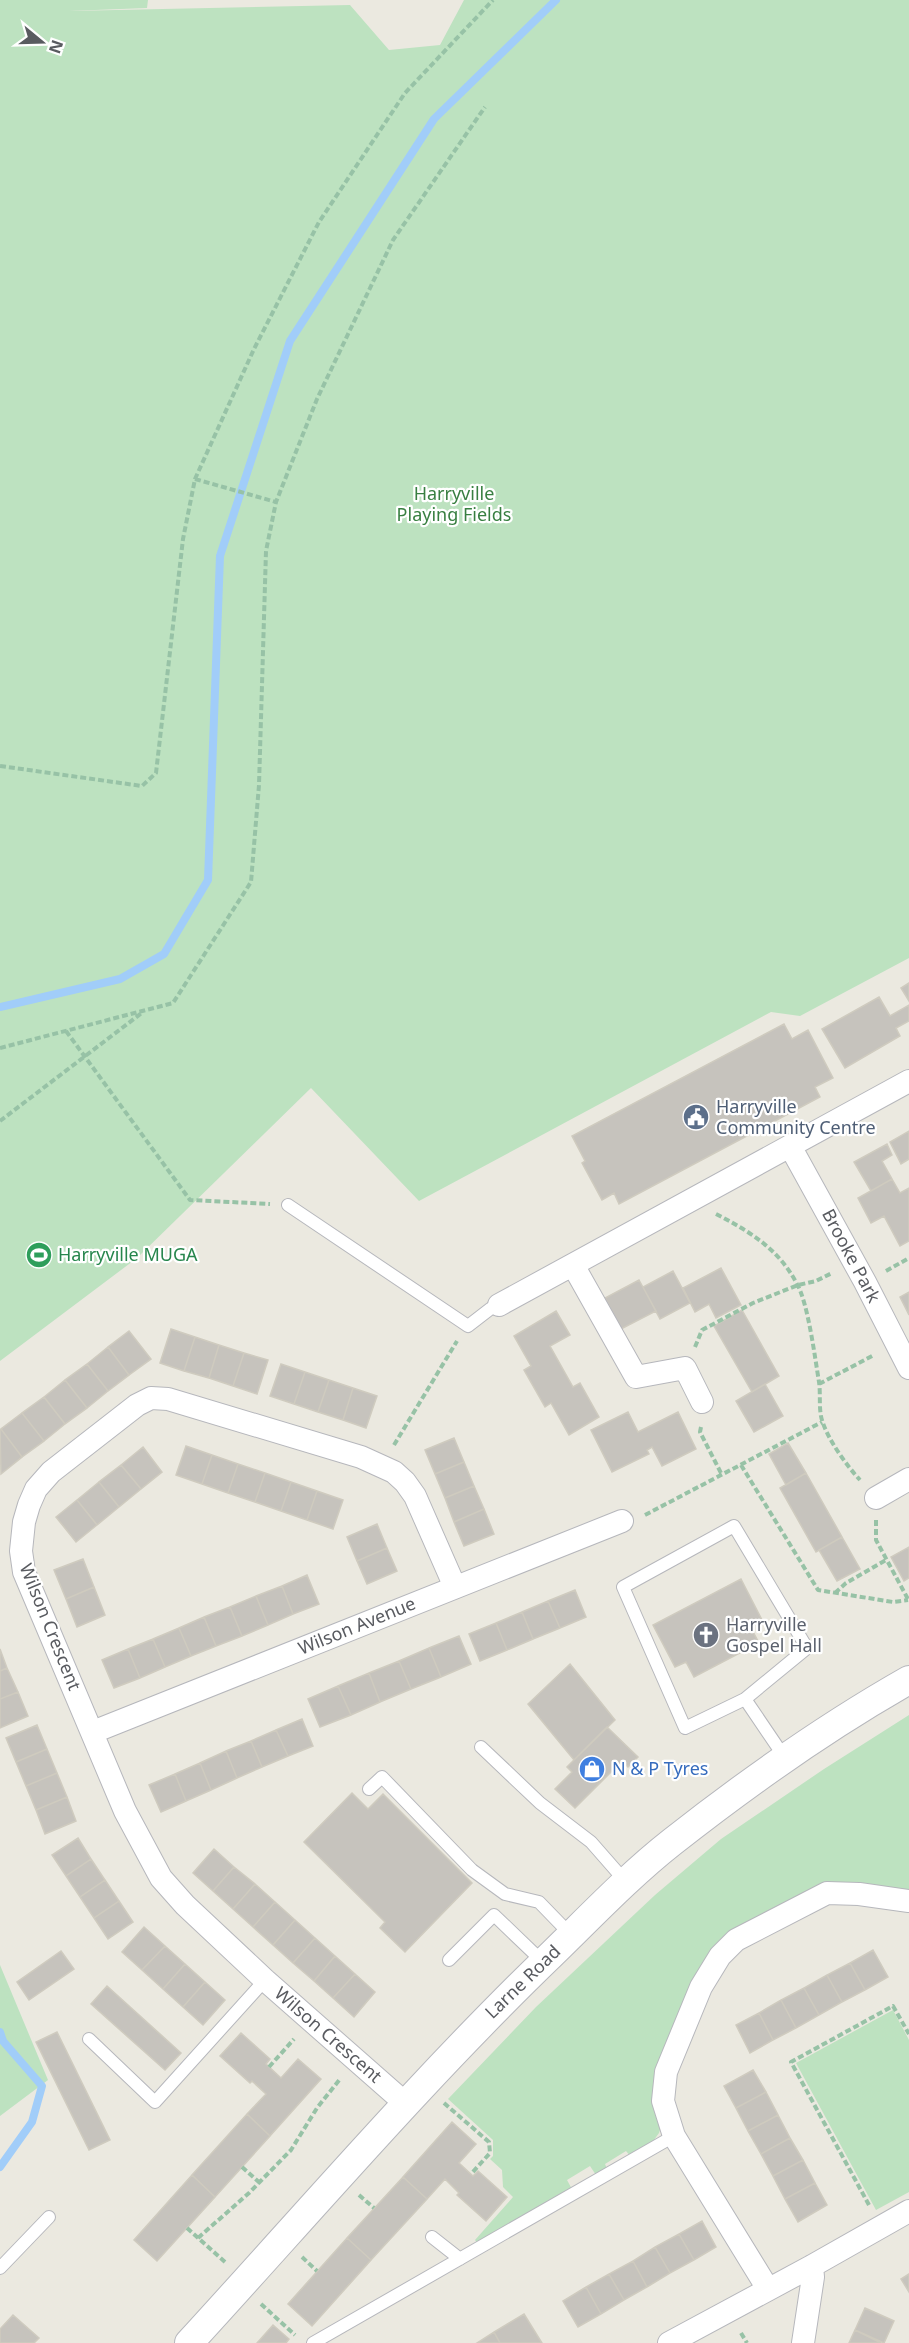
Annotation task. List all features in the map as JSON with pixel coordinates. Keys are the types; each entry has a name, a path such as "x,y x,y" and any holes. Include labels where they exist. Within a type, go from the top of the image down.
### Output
{"street":[{"path":"500,1305 908,1083"},
{"name":"Brooke Park","path":"790,1146 909,1368"},
{"path":"573,1265 636,1377 685,1368 702,1402"},
{"name":"Wilson Crescent","path":"415,2094 356,2060 265,1980 185,1905 161,1878 125,1811 24,1572 22,1532 26,1513 36,1490 51,1472 137,1405 156,1398 168,1399 383,1466 405,1482 416,1496 455,1587"},
{"path":"876,1498 909,1479"},
{"name":"Wilson Avenue","path":"93,1732 622,1521"},
{"name":"Larne Road","path":"189,2343 497,2006 626,1882 671,1842 785,1758 909,1680"},
{"path":"768,2289 674,2136 663,2101 666,2072 701,1987 725,1950 736,1940 823,1894 841,1892 909,1901"},
{"path":"669,2343 909,2211"},
{"path":"803,2343 813,2277 812,2266"}],"lane":[{"path":"288,1205 468,1326 490,1309 500,1305"},
{"path":"734,1526 807,1648 745,1699 685,1728 623,1587 734,1526"},
{"path":"745,1699 785,1758"},
{"path":"481,1747 540,1803 591,1842 626,1882"},
{"path":"369,1789 382,1777 472,1870 505,1894 540,1902 571,1935"},
{"path":"449,1960 494,1915 543,1962"},
{"path":"89,2039 155,2102 265,1980"},
{"path":"312,2343 674,2136"},
{"path":"0,2268 49,2217"},
{"path":"432,2237 460,2259"}],"path":[{"path":"0,766 142,786 156,773 183,539 195,479 254,349 318,222 405,93 493,0"},
{"path":"0,1048 173,1004 251,882 259,785 266,551 276,502 317,399 393,240 485,107"},
{"path":"195,479 276,502"},
{"path":"0,1121 144,1011"},
{"path":"66,1031 190,1200 288,1205"},
{"path":"698,1197 713,1213 747,1230 772,1250 798,1284 819,1384 822,1422 849,1468 876,1498 876,1540 909,1601 893,1602 818,1590 741,1465"},
{"path":"685,1368 702,1330 753,1303 798,1284 816,1281 854,1262"},
{"path":"383,1466 442,1364 468,1326"},
{"path":"819,1384 896,1343"},
{"path":"702,1402 700,1432 722,1475"},
{"path":"622,1521 647,1515 822,1422"},
{"path":"835,1593 846,1583 886,1560"},
{"path":"860,2188 791,2062 893,2006 909,2034"},
{"path":"269,2067 311,2020"},
{"path":"198,2238 260,2183 291,2150 317,2108 356,2060"},
{"path":"415,2094 489,2142 490,2153 471,2174"},
{"path":"242,2167 260,2183"},
{"path":"187,2228 297,2336"}],"green space":[{"name":"Harryville Playing Fields","path":"0,0 148,0 147,8 69,11 350,5 389,50 440,45 464,0 909,0 909,958 800,1016 771,1012 419,1201 311,1088 137,1258 0,1361"},
{"path":"909,1715 909,1894 843,1888 713,1960 659,2133 651,2144 631,2157 626,2151 605,2164 608,2171 598,2178 590,2166 567,2180 573,2191 478,2244 475,2240 513,2197 503,2187 502,2170 490,2159 493,2156 493,2140 448,2099 536,2007 655,1895 721,1839"},
{"path":"0,1965 48,2080 0,2116"},
{"path":"893,2010 909,2040 909,2192 876,2210 796,2063"}],"building":[{"path":"909,983 909,1001 901,988"},
{"path":"879,997 890,1016 909,1005 909,1021 896,1028 900,1036 845,1068 822,1029"},
{"name":"Harryville Community Centre","path":"784,1024 792,1039 808,1030 833,1078 815,1087 820,1097 619,1204 614,1193 602,1200 582,1163 585,1161 572,1136"},
{"path":"909,1131 909,1159 901,1164 890,1142"},
{"path":"887,1144 892,1155 882,1161 892,1179 871,1191 854,1162"},
{"path":"892,1179 900,1193 909,1188 909,1241 900,1246 884,1216 871,1223 858,1198"},
{"path":"721,1268 741,1305 716,1318 709,1304 695,1312 683,1288"},
{"path":"673,1271 690,1303 660,1319 643,1287"},
{"path":"639,1280 656,1311 621,1329 605,1298"},
{"path":"909,1292 909,1315 900,1297"},
{"path":"742,1310 779,1376 752,1392 714,1326"},
{"path":"556,1311 570,1335 550,1346 573,1387 580,1383 599,1417 569,1435 551,1403 545,1407 524,1370 531,1366 514,1336"},
{"path":"171,1329 195,1337 184,1371 160,1363"},
{"path":"129,1331 151,1359 129,1375 108,1347"},
{"path":"195,1337 219,1345 209,1378 184,1371"},
{"path":"219,1345 244,1353 233,1386 209,1378"},
{"path":"108,1347 129,1375 108,1391 87,1364"},
{"path":"244,1353 268,1360 257,1394 233,1386"},
{"path":"87,1364 108,1391 87,1408 65,1380"},
{"path":"281,1364 305,1372 294,1404 270,1396"},
{"path":"305,1372 329,1380 318,1412 294,1404"},
{"path":"65,1380 87,1408 65,1424 44,1397"},
{"path":"329,1380 353,1388 343,1420 318,1412"},
{"path":"765,1384 783,1416 754,1432 736,1401"},
{"path":"353,1388 377,1396 366,1428 343,1420"},
{"path":"44,1397 65,1424 44,1441 22,1413"},
{"path":"628,1412 638,1432 678,1412 696,1449 662,1466 652,1447 647,1450 649,1454 612,1472 591,1430"},
{"path":"22,1413 44,1441 22,1457 1,1429"},
{"path":"0,1430 22,1457 1,1474"},
{"path":"454,1438 464,1462 435,1474 425,1450"},
{"path":"788,1443 806,1473 786,1485 769,1454"},
{"path":"186,1446 212,1455 202,1484 176,1475"},
{"path":"143,1447 162,1472 141,1489 121,1465"},
{"path":"212,1455 238,1464 228,1493 202,1484"},
{"path":"464,1462 474,1486 445,1498 435,1474"},
{"path":"238,1464 265,1473 255,1502 228,1493"},
{"path":"121,1465 141,1489 119,1507 99,1482"},
{"path":"265,1473 291,1482 281,1511 255,1502"},
{"path":"806,1473 842,1537 816,1552 780,1488"},
{"path":"99,1482 119,1507 97,1525 77,1500"},
{"path":"291,1482 317,1491 307,1520 281,1511"},
{"path":"474,1486 484,1509 454,1522 445,1498"},
{"path":"317,1491 343,1500 333,1529 307,1520"},
{"path":"77,1500 97,1525 76,1542 56,1517"},
{"path":"484,1509 494,1534 464,1546 454,1522"},
{"path":"377,1524 387,1548 357,1561 347,1537"},
{"path":"842,1537 860,1569 837,1581 819,1550"},
{"path":"909,1547 909,1578 904,1581 891,1557"},
{"path":"387,1548 397,1571 367,1584 357,1561"},
{"path":"83,1559 94,1587 66,1599 54,1570"},
{"path":"307,1575 319,1604 293,1614 282,1586"},
{"name":"Harryville Gospel Hall","path":"741,1579 762,1620 750,1626 759,1643 694,1677 686,1662 675,1667 653,1625"},
{"path":"282,1586 293,1614 268,1625 256,1596"},
{"path":"94,1587 105,1615 77,1627 66,1599"},
{"path":"575,1590 586,1617 560,1628 548,1601"},
{"path":"256,1596 268,1625 242,1636 230,1607"},
{"path":"548,1601 560,1628 533,1639 522,1612"},
{"path":"230,1607 242,1636 216,1646 204,1617"},
{"path":"522,1612 533,1639 507,1650 496,1623"},
{"path":"204,1617 216,1646 191,1656 179,1628"},
{"path":"496,1623 507,1650 480,1661 469,1634"},
{"path":"179,1628 191,1656 165,1667 153,1639"},
{"path":"459,1636 471,1664 441,1677 429,1648"},
{"path":"153,1639 165,1667 140,1678 128,1649"},
{"path":"429,1648 441,1677 411,1689 399,1661"},
{"path":"0,1649 7,1668 0,1671"},
{"path":"128,1649 140,1678 114,1688 102,1660"},
{"path":"399,1661 411,1689 380,1702 369,1673"},
{"path":"570,1664 615,1720 574,1760 528,1704"},
{"path":"7,1668 18,1692 0,1699 0,1671"},
{"path":"369,1673 380,1702 351,1715 338,1686"},
{"path":"338,1686 351,1715 320,1727 308,1699"},
{"path":"18,1692 28,1716 0,1728 0,1699"},
{"path":"302,1719 313,1746 288,1756 276,1730"},
{"path":"37,1725 47,1749 16,1762 6,1738"},
{"name":"N & P Tyres","path":"607,1727 638,1757 628,1767 622,1761 575,1808 555,1789 572,1772 567,1767"},
{"path":"276,1730 288,1756 262,1767 251,1741"},
{"path":"251,1741 262,1767 237,1778 226,1751"},
{"path":"47,1749 57,1773 26,1786 16,1762"},
{"path":"226,1751 237,1778 211,1790 200,1763"},
{"path":"200,1763 211,1790 186,1801 175,1774"},
{"path":"57,1773 67,1797 36,1810 26,1786"},
{"path":"175,1774 186,1801 161,1812 149,1785"},
{"path":"352,1793 368,1809 383,1794 472,1883 405,1952 380,1928 385,1922 304,1842"},
{"path":"67,1797 76,1821 45,1834 36,1810"},
{"path":"78,1838 91,1859 66,1876 52,1855"},
{"path":"214,1849 234,1867 213,1891 193,1873"},
{"path":"91,1859 105,1880 80,1897 66,1876"},
{"path":"234,1867 255,1884 233,1909 213,1891"},
{"path":"105,1880 119,1901 94,1918 80,1897"},
{"path":"255,1884 275,1902 253,1927 233,1909"},
{"path":"119,1901 133,1922 108,1939 94,1918"},
{"path":"275,1902 295,1920 273,1945 253,1927"},
{"path":"295,1920 315,1938 293,1963 273,1945"},
{"path":"144,1927 165,1946 142,1970 122,1952"},
{"path":"315,1938 335,1956 314,1981 293,1963"},
{"path":"165,1946 185,1964 163,1989 142,1970"},
{"path":"873,1950 888,1977 865,1990 850,1963"},
{"path":"61,1951 74,1969 29,2000 17,1982"},
{"path":"335,1956 355,1974 333,1998 314,1981"},
{"path":"850,1963 865,1990 842,2002 827,1975"},
{"path":"185,1964 205,1982 183,2007 163,1989"},
{"path":"355,1974 375,1992 354,2017 333,1998"},
{"path":"827,1975 842,2002 819,2015 804,1988"},
{"path":"205,1982 225,2000 203,2025 183,2007"},
{"path":"107,1986 181,2053 165,2070 91,2004"},
{"path":"804,1988 819,2015 796,2028 781,2000"},
{"path":"781,2000 796,2028 773,2040 759,2013"},
{"path":"759,2013 773,2040 750,2053 736,2025"},
{"path":"57,2032 110,2140 89,2150 36,2042"},
{"path":"241,2033 270,2059 266,2064 281,2078 298,2059 321,2079 270,2136 247,2114 266,2094 220,2056"},
{"path":"753,2070 766,2092 736,2108 724,2086"},
{"path":"766,2092 778,2115 748,2131 736,2108"},
{"path":"247,2114 270,2136 215,2197 192,2175"},
{"path":"778,2115 790,2138 761,2154 748,2131"},
{"path":"452,2122 476,2144 459,2163 473,2176 478,2171 507,2197 486,2221 457,2195 459,2193 445,2179 427,2199 403,2177"},
{"path":"790,2138 803,2160 773,2176 761,2154"},
{"path":"803,2160 815,2183 785,2199 773,2176"},
{"path":"192,2175 215,2197 157,2261 134,2240"},
{"path":"403,2177 427,2199 371,2260 347,2238"},
{"path":"815,2183 827,2205 798,2222 785,2199"},
{"path":"702,2221 716,2247 694,2260 679,2234"},
{"path":"679,2234 694,2260 670,2273 655,2247"},
{"path":"347,2238 371,2260 312,2326 288,2304"},
{"path":"655,2247 670,2273 647,2287 633,2261"},
{"path":"633,2261 647,2287 624,2300 609,2274"},
{"path":"609,2274 624,2300 601,2314 586,2287"},
{"path":"909,2274 909,2292 901,2279"},
{"path":"586,2287 601,2314 578,2327 563,2301"},
{"path":"865,2308 894,2321 884,2343 855,2330"},
{"path":"524,2314 542,2343 500,2343 494,2332"},
{"path":"13,2315 39,2338 34,2343 0,2343 0,2329"},
{"path":"273,2325 289,2339 286,2343 257,2343"},
{"path":"855,2330 881,2343 849,2343"},
{"path":"494,2332 500,2343 477,2343"}],"waterway":[{"path":"0,1007 120,979 164,954 208,880 220,556 290,341 434,119 556,0"},
{"path":"0,2032 3,2041 42,2086 32,2122 0,2167"}],"place":[{"name":"Harryville Community Centre","path":"696,1117"},
{"name":"Harryville MUGA","path":"39,1255"},
{"name":"Harryville Gospel Hall","path":"706,1635"},
{"name":"N & P Tyres","path":"592,1769"}]}
